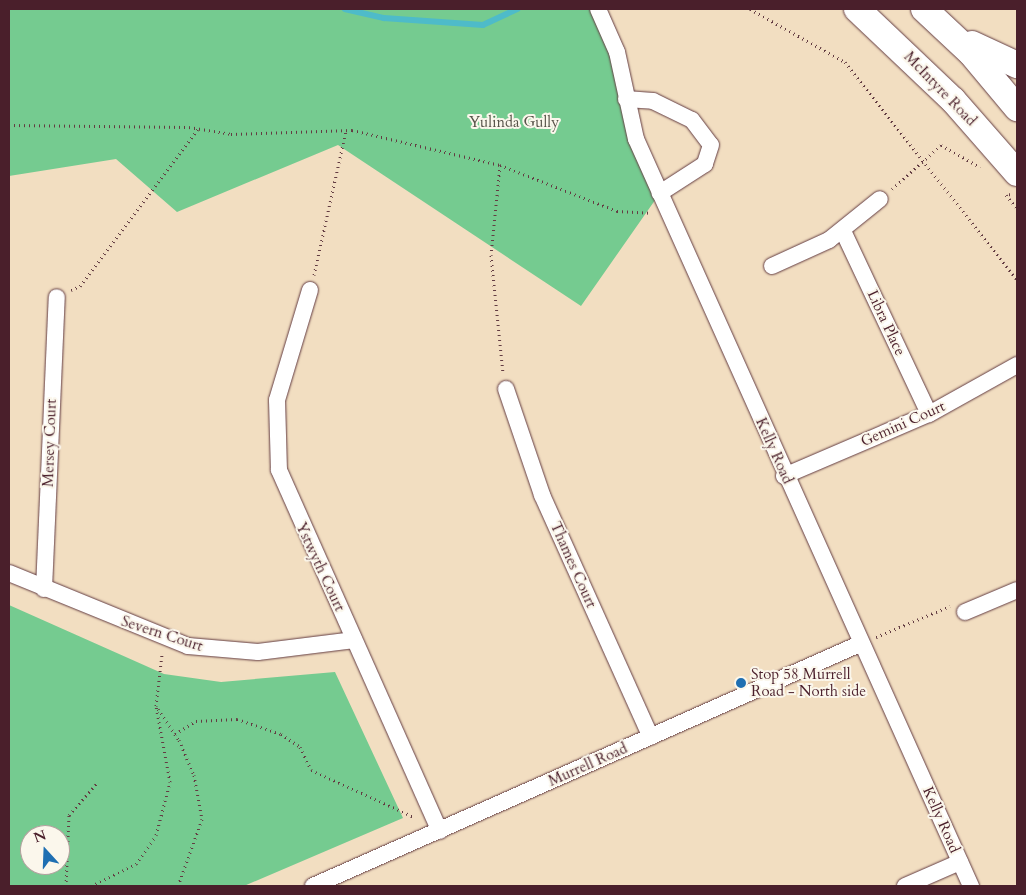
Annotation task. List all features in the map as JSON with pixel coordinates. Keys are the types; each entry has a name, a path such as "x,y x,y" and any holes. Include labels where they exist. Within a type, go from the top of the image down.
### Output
{"main road":[{"name":"McIntyre Road","path":"857,9 966,115 1008,185"},
{"path":"924,9 954,35 1017,108"},
{"path":"954,35 1017,65"},
{"path":"966,115 1017,145"}],"street":[{"name":"Kelly Road","path":"598,9 617,52 629,124 784,476 862,643 970,886"},
{"path":"626,99 653,101 692,120 711,145 705,164 660,193"},
{"path":"772,266 843,231 880,200"},
{"name":"Libra Place","path":"843,231 929,414"},
{"name":"Ystwyth Court","path":"310,290 280,385 278,460 289,499 440,831"},
{"name":"Mersey Court","path":"44,589 57,297"},
{"name":"Gemini Court","path":"784,476 929,414 1017,365"},
{"name":"Thames Court","path":"506,389 545,501 651,737"},
{"name":"Severn Court","path":"9,573 164,638 238,653 354,640"},
{"path":"966,612 1017,590"},
{"name":"Murrell Road","path":"313,886 862,643"},
{"path":"905,886 960,862"}],"path":[{"path":"750,9 845,62 923,165 1017,280"},
{"path":"9,125 198,129 231,134 314,128 346,131 500,165 632,216 668,211"},
{"path":"57,297 80,286 198,129"},
{"path":"310,290 346,131"},
{"path":"880,200 923,165 941,145 986,174"},
{"path":"500,165 491,255 506,389"},
{"path":"1008,185 1017,193"},
{"path":"1008,185 1017,208"},
{"path":"862,643 946,605 966,612"},
{"path":"90,886 136,864 156,835 170,782 156,706 164,638"},
{"path":"156,706 174,734 194,776 202,819 178,886"},
{"path":"174,734 196,721 237,719 281,734 300,747 311,770 440,831"},
{"path":"66,886 69,815 97,783"}],"green space":[{"name":"Yulinda Gully","path":"9,9 598,9 660,193 581,306 338,145 177,212 116,159 9,176"},
{"path":"9,605 164,674 221,682 335,672 403,818 244,886 9,886"}],"waterway":[{"path":"345,9 384,18 483,25 517,9"}],"place":[{"name":"Stop 58 Murrell Road - North side","path":"741,683"}]}
